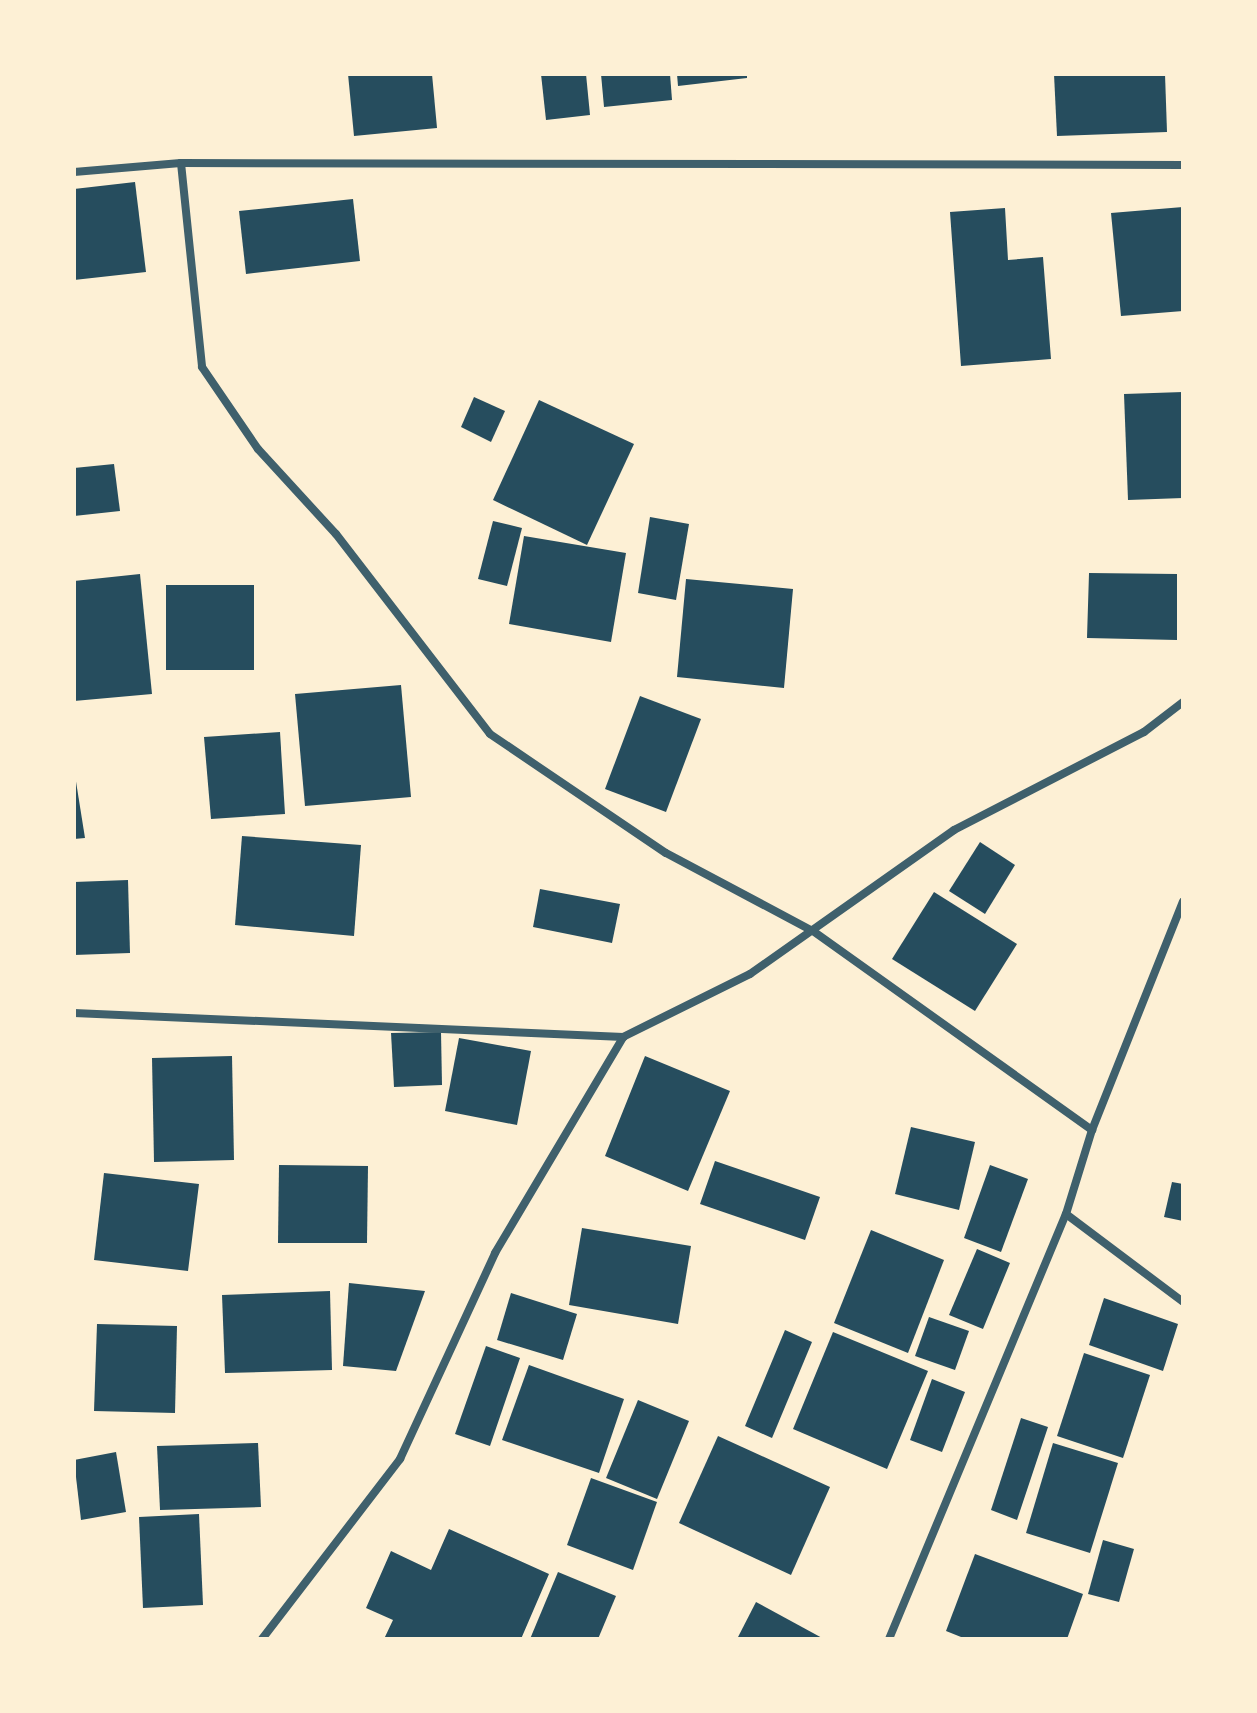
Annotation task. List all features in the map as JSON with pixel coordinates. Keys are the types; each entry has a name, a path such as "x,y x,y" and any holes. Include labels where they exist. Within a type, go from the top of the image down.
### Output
{"street":[{"path":"74,172 181,163 1183,165"},
{"path":"181,163 202,367 258,449 336,534 490,734 666,853 813,931 1092,1130"},
{"path":"74,1013 623,1037 750,974 954,830 1144,732 1183,702"},
{"path":"889,1639 1066,1214 1092,1130 1183,901"},
{"path":"262,1639 400,1459 495,1253 623,1037"},
{"path":"1066,1214 1183,1302"}],"building":[{"path":"348,74 432,74 437,128 354,136"},
{"path":"541,74 586,74 590,115 546,120"},
{"path":"601,74 670,74 672,100 604,107"},
{"path":"677,74 747,74 747,78 678,86"},
{"path":"1054,74 1165,74 1167,132 1057,136"},
{"path":"135,182 146,272 74,280 74,189"},
{"path":"353,199 360,261 246,274 239,211"},
{"path":"1183,207 1183,311 1121,316 1111,213"},
{"path":"1005,208 1008,260 1043,257 1051,359 961,366 950,212"},
{"path":"1183,392 1183,498 1128,500 1124,394"},
{"path":"474,397 505,411 491,442 461,427"},
{"path":"539,400 634,444 587,545 493,500"},
{"path":"114,464 120,511 74,516 74,468"},
{"path":"650,517 689,524 676,600 638,593"},
{"path":"493,521 522,528 507,586 478,579"},
{"path":"524,536 626,553 611,642 509,624"},
{"path":"1089,573 1177,574 1177,640 1087,638"},
{"path":"140,574 152,694 74,701 74,581"},
{"path":"686,579 793,589 784,688 677,677"},
{"path":"166,585 254,585 254,670 166,670"},
{"path":"401,685 411,797 305,806 295,694"},
{"path":"640,696 701,719 666,812 605,789"},
{"path":"280,732 285,814 211,819 204,737"},
{"path":"74,769 85,838 74,839"},
{"path":"242,836 361,845 354,936 235,925"},
{"path":"980,842 1015,865 985,914 949,891"},
{"path":"128,880 130,953 74,955 74,882"},
{"path":"540,889 620,904 612,943 533,927"},
{"path":"934,892 1017,944 975,1011 892,959"},
{"path":"441,1032 442,1085 394,1087 391,1033"},
{"path":"459,1038 531,1051 517,1125 445,1111"},
{"path":"232,1056 234,1160 154,1162 152,1058"},
{"path":"645,1056 730,1091 688,1191 605,1156"},
{"path":"911,1127 975,1142 959,1210 895,1194"},
{"path":"715,1161 820,1197 805,1240 700,1204"},
{"path":"279,1165 368,1166 367,1243 278,1243"},
{"path":"990,1165 1028,1179 1001,1252 964,1238"},
{"path":"104,1173 199,1184 188,1271 94,1260"},
{"path":"1172,1182 1183,1184 1183,1221 1164,1217"},
{"path":"582,1228 691,1246 678,1324 569,1305"},
{"path":"871,1230 944,1260 908,1353 834,1323"},
{"path":"977,1249 1010,1263 983,1329 949,1315"},
{"path":"349,1283 425,1291 396,1371 343,1366"},
{"path":"330,1291 332,1370 225,1373 222,1295"},
{"path":"511,1293 577,1314 563,1360 497,1340"},
{"path":"1104,1298 1178,1324 1163,1371 1089,1345"},
{"path":"929,1317 969,1331 955,1370 915,1356"},
{"path":"97,1324 177,1326 175,1413 94,1411"},
{"path":"785,1330 812,1342 772,1438 745,1426"},
{"path":"833,1332 928,1371 887,1469 793,1429"},
{"path":"486,1346 520,1358 490,1446 455,1434"},
{"path":"1084,1353 1150,1375 1123,1458 1057,1436"},
{"path":"529,1365 624,1399 599,1473 502,1440"},
{"path":"932,1379 965,1392 942,1452 910,1440"},
{"path":"638,1400 689,1421 657,1499 606,1478"},
{"path":"1021,1418 1048,1427 1017,1520 991,1510"},
{"path":"718,1436 830,1487 791,1575 679,1523"},
{"path":"258,1443 261,1507 160,1510 157,1446"},
{"path":"1053,1443 1118,1463 1090,1553 1026,1533"},
{"path":"116,1452 126,1512 81,1520 74,1460"},
{"path":"591,1478 657,1502 633,1570 567,1545"},
{"path":"199,1514 203,1605 143,1608 139,1517"},
{"path":"449,1529 549,1574 521,1639 384,1639 393,1620 366,1608 391,1551 431,1570"},
{"path":"1103,1540 1134,1549 1119,1602 1088,1594"},
{"path":"975,1554 1083,1594 1067,1639 966,1639 946,1631"},
{"path":"558,1572 616,1596 598,1639 530,1639"},
{"path":"756,1602 824,1639 737,1639"}]}
